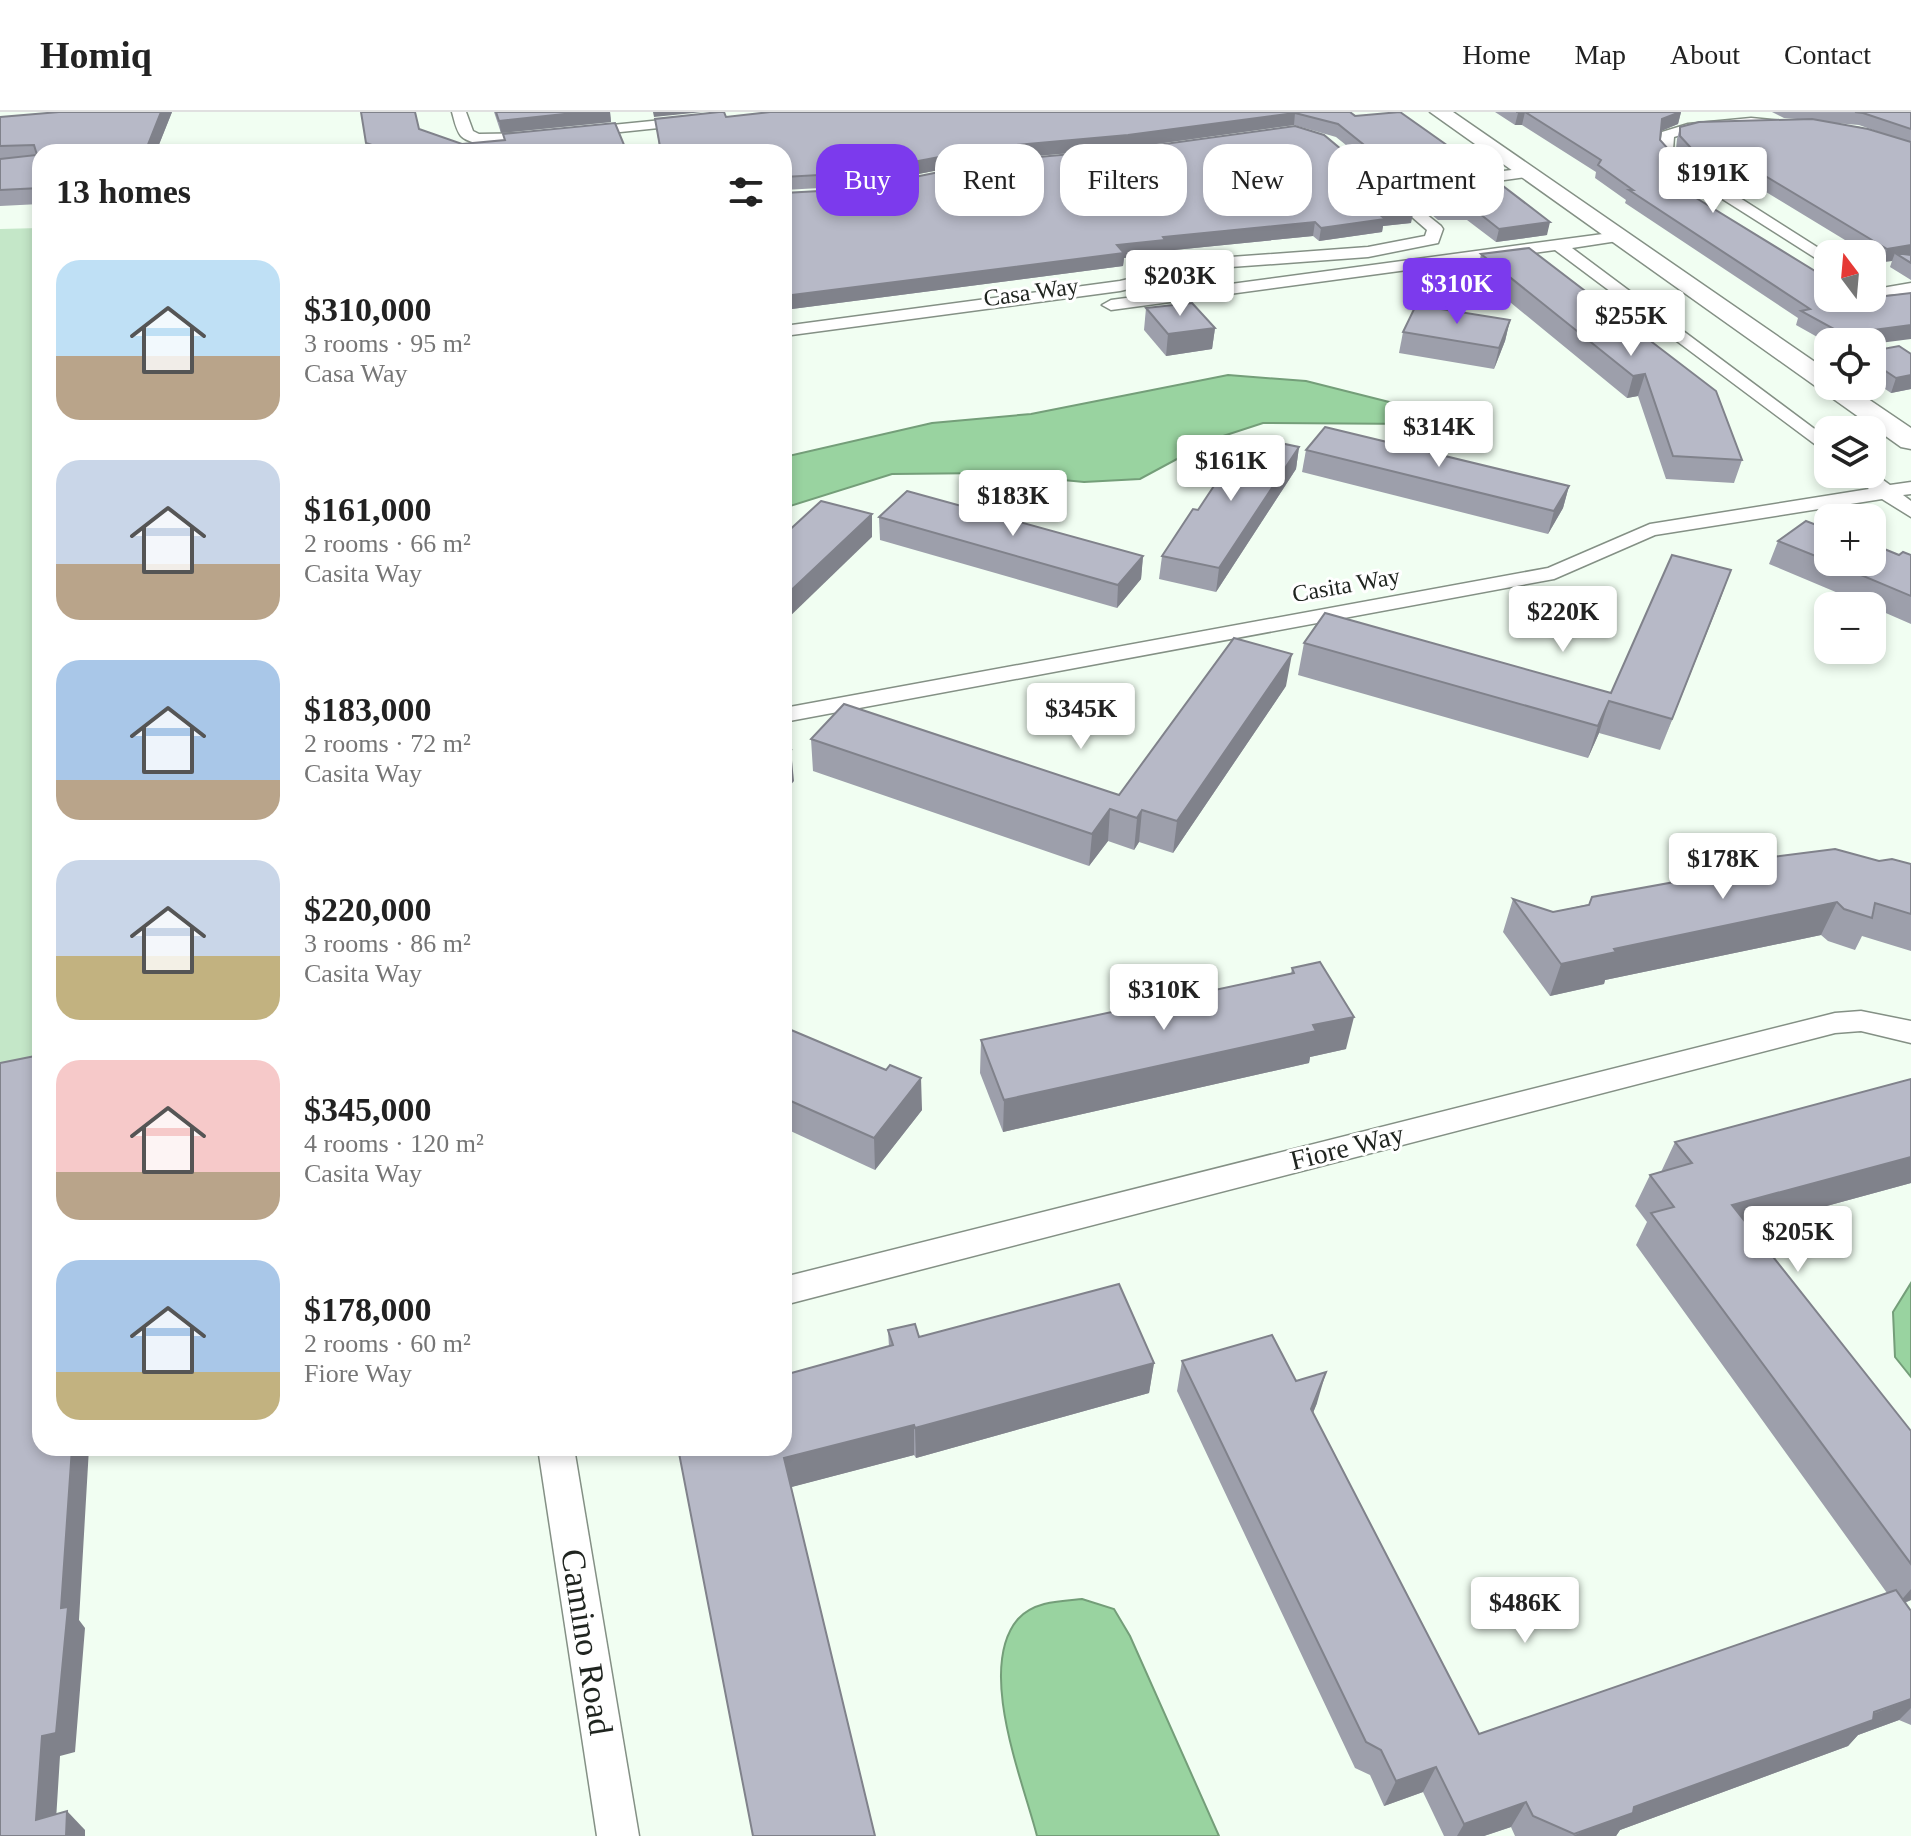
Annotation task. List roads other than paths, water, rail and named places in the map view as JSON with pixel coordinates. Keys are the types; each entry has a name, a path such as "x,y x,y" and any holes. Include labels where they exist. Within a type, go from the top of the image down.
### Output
{"street":[{"path":"459,112 467,134 494,141 703,119"},
{"path":"1440,112 1814,374"},
{"path":"1814,252 1688,173 1668,155 1664,145 1670,132 1688,122 1719,114 1777,113 1826,119 1872,131 1911,149"},
{"path":"1504,172 1523,170"},
{"path":"792,330 1120,286 1217,263 1411,247 1434,237 1435,229 1420,216"},
{"name":"Casa Way","path":"792,348 1618,237"},
{"path":"1558,245 1814,437"},
{"path":"1886,290 1911,288"},
{"path":"1852,400 1911,441"},
{"path":"1880,488 1911,511"},
{"name":"Casita Way","path":"792,714 1554,573 1650,530 1911,488"},
{"name":"Fiore Way","path":"792,1289 1835,1023 1861,1021 1911,1032"},
{"name":"Camino Road","path":"557,1456 618,1836"}]}
